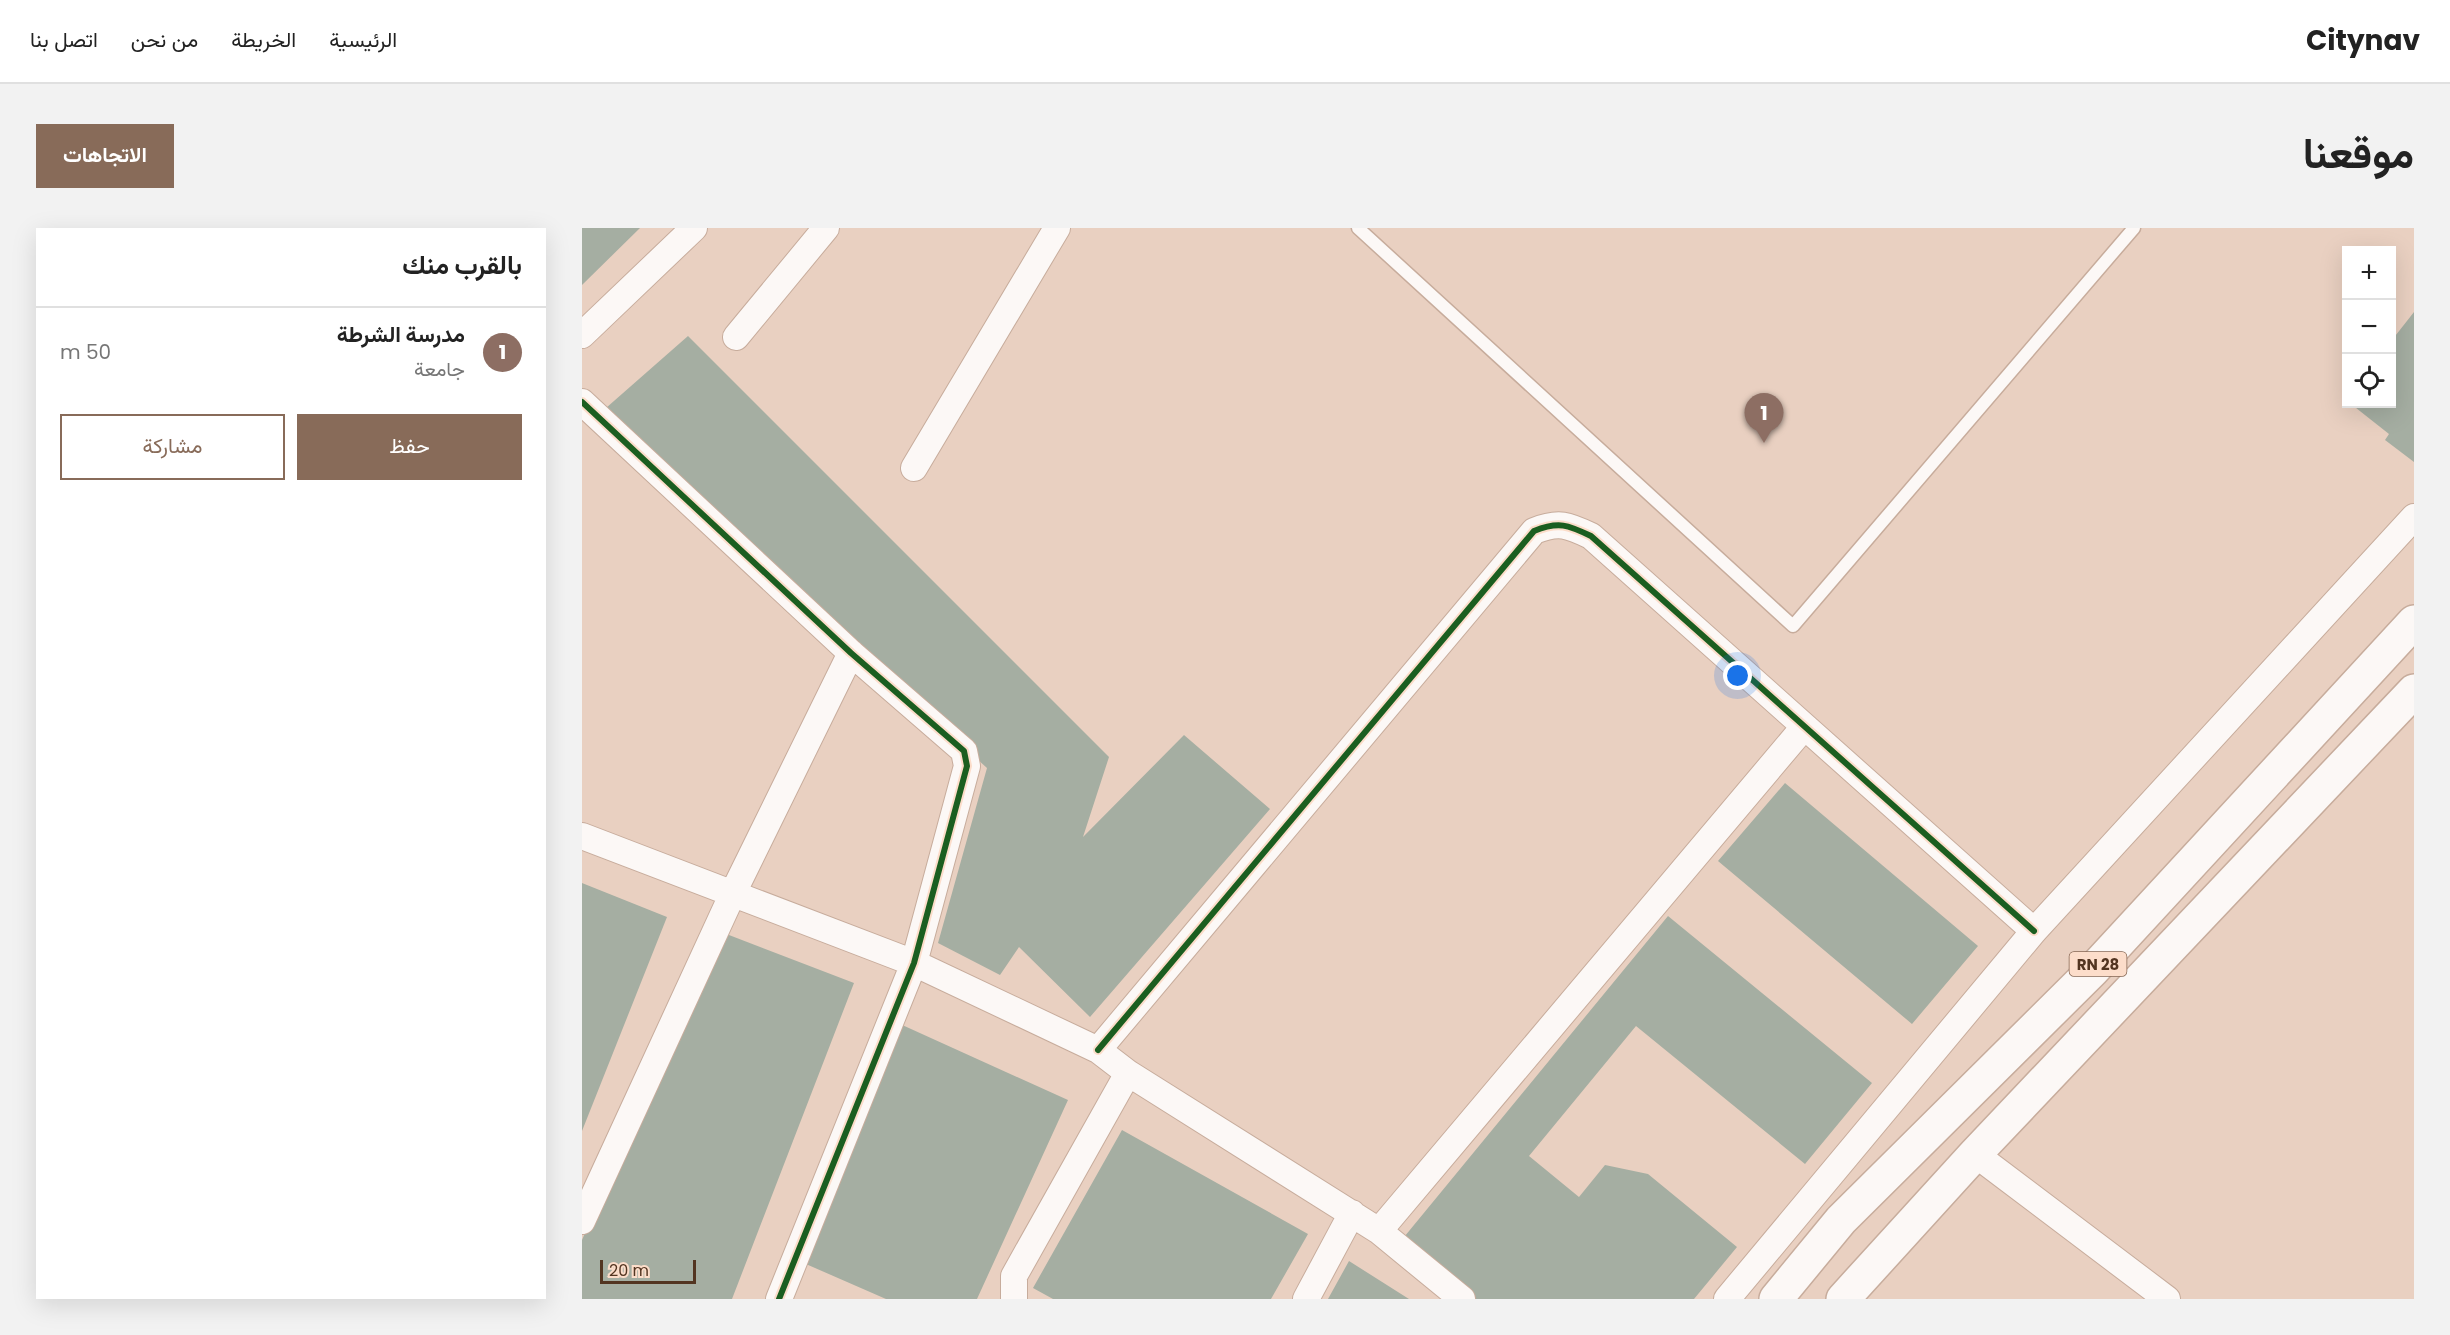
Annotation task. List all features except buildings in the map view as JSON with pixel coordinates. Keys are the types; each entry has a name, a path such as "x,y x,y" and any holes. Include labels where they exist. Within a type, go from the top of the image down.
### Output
{"highway":[{"name":"RN 28","path":"1776,1299 1841,1220 2092,971 2414,622"},
{"name":"RN 28","path":"1843,1299 1975,1154 2414,691"}],"street":[{"path":"582,335 694,228"},
{"path":"736,337 826,228"},
{"path":"914,468 1058,228"},
{"path":"582,402 851,653 964,751 967,766 914,963 779,1299"},
{"path":"1727,1299 2034,931 2414,517"},
{"path":"1098,1050 1534,531 1552,524 1573,528 1591,536 2034,931"},
{"path":"582,1221 733,893 851,653"},
{"path":"1379,1231 1804,727"},
{"path":"582,836 914,963 1098,1050 1128,1073 1379,1231 1462,1299"},
{"path":"1014,1299 1014,1276 1128,1073"},
{"path":"1975,1154 2167,1299"},
{"path":"1306,1299 1352,1213"}],"lane":[{"path":"1358,228 1793,626 2134,228"}],"cycle path":[{"path":"582,402 851,653 964,751 967,766 914,963 779,1299"},
{"path":"1098,1050 1534,531 1557,525 1591,536 2034,931"}],"place":[{"name":"مدرسة الشرطة","path":"1764,443"}]}
